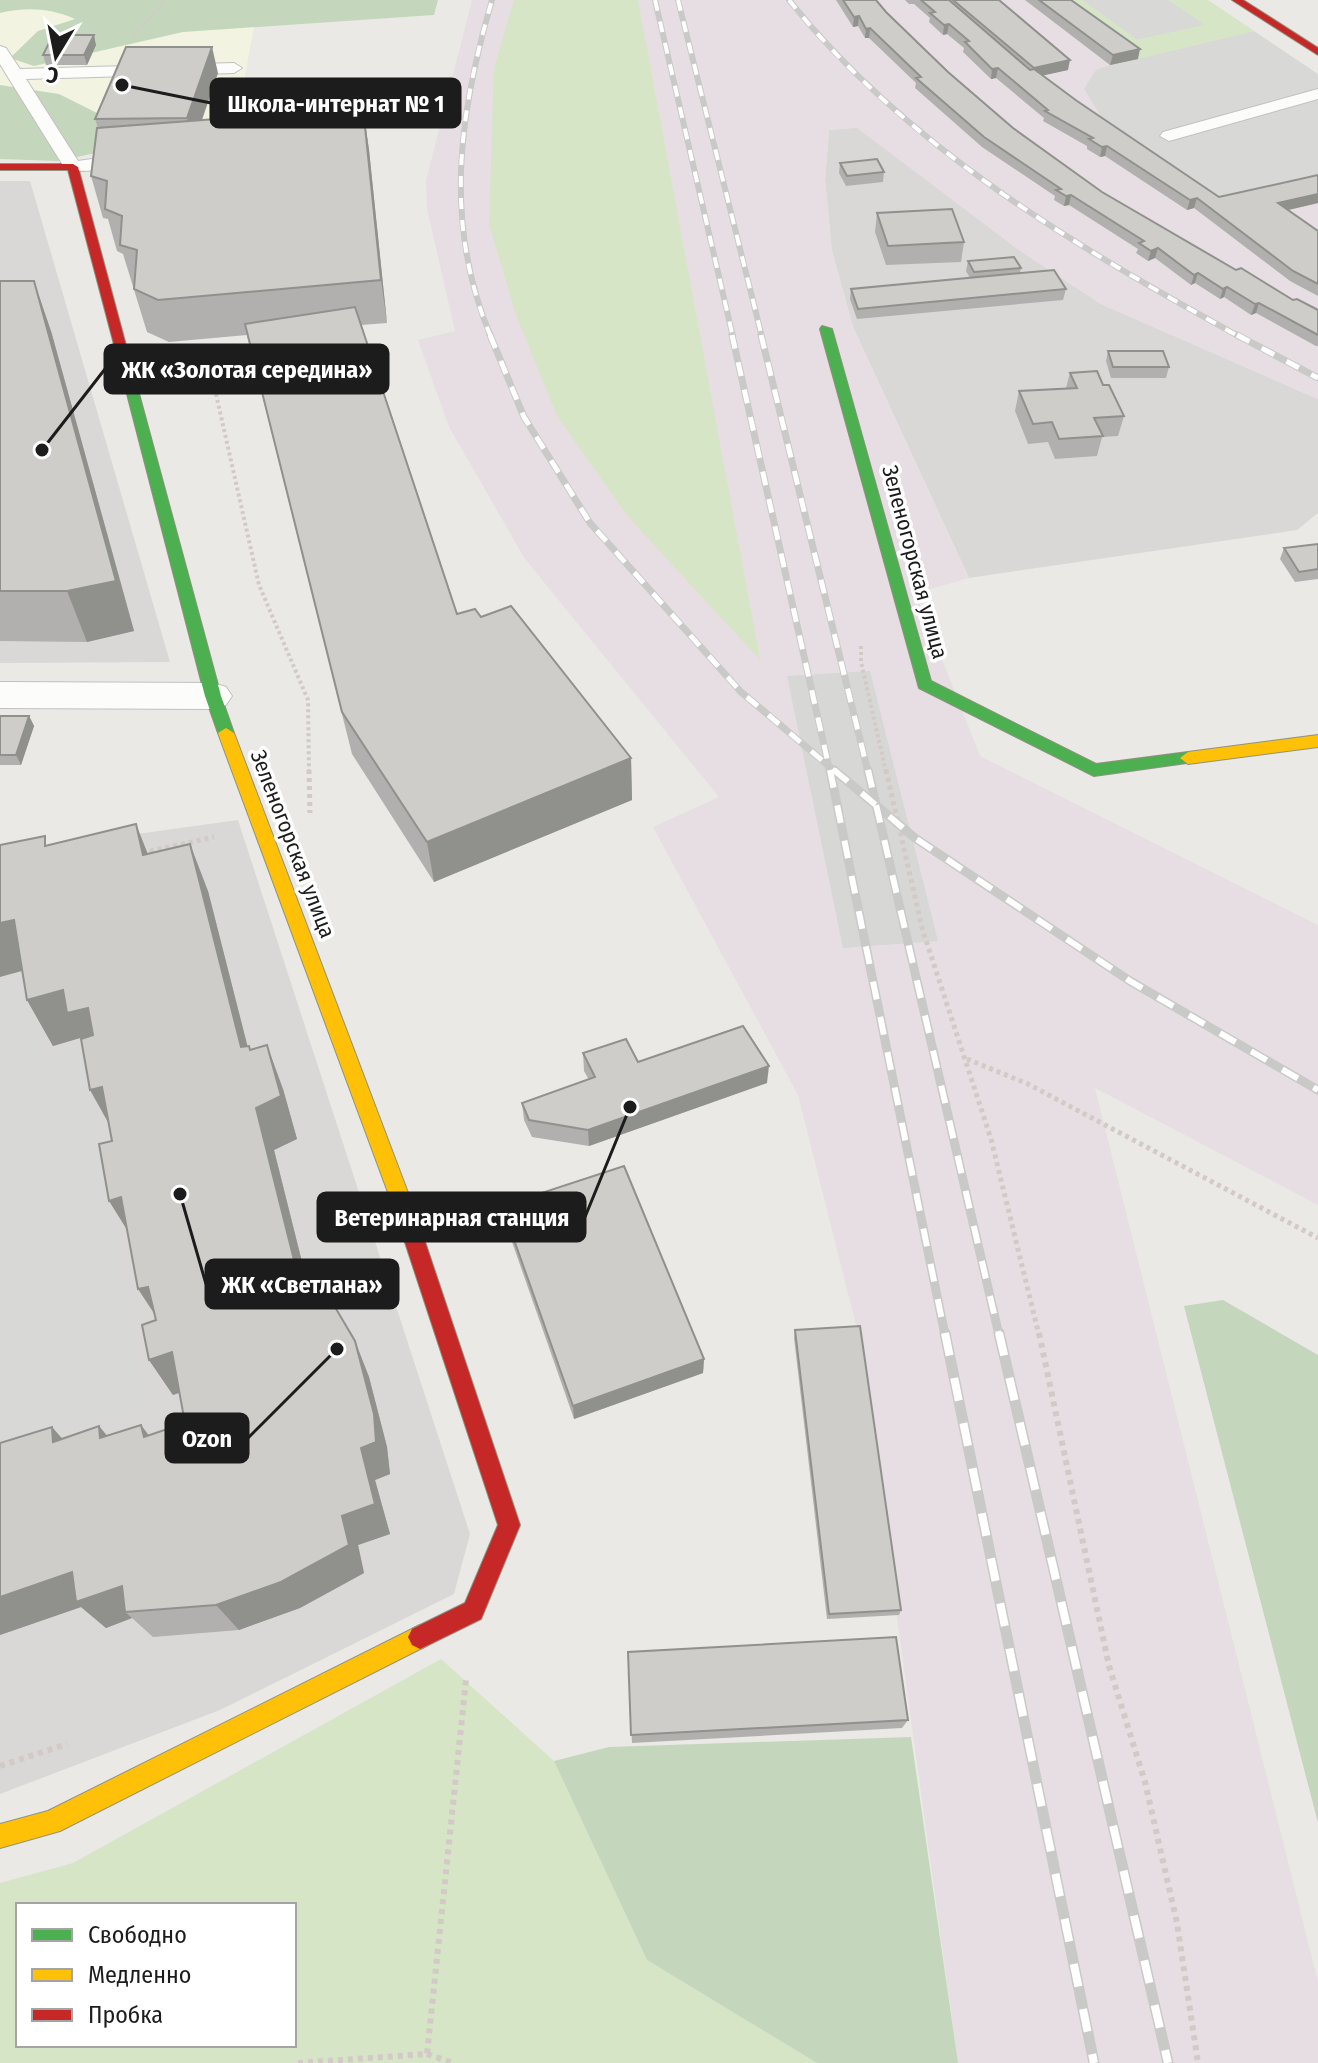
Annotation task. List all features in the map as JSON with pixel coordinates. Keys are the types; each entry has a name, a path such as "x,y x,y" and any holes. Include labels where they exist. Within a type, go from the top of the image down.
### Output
{"street":[{"path":"1237,0 1318,52"},
{"path":"0,167 73,167"},
{"name":"Зеленогорская улица","path":"73,167 213,696 267,846 370,1108 509,1525 473,1611"},
{"name":"Зеленогорская улица","path":"826,329 924,684 1094,770 1318,741"},
{"path":"0,695 213,696"},
{"path":"0,1836 51,1822 473,1611"}],"lane":[{"path":"0,51 73,167 139,157"},
{"path":"14,74 234,68"},
{"path":"1169,136 1318,94"},
{"path":"127,368 314,344"}],"path":[{"path":"215,389 259,585 308,700 310,833 267,846"},
{"path":"912,639 861,642 861,662 922,928 991,1139 1044,1355 1109,1666 1145,1782 1177,1923 1198,2063"},
{"path":"139,854 215,837"},
{"path":"967,1059 1028,1084 1318,1238"},
{"path":"427,2054 473,1611"},
{"path":"0,1766 72,1742"},
{"path":"298,2063 427,2054 453,2063"}],"shaded area":[{"path":"0,0 438,0 434,15 254,26 233,143 0,151"},
{"path":"0,0 438,0 434,15 183,32 34,66 10,58 38,31 75,19 38,10 0,13"},
{"path":"472,0 1056,0 1138,59 1111,65 1318,182 1318,399 1101,304 1019,250 857,128 829,130 825,180 832,251 853,327 969,578 916,593 980,756 1318,925 1318,1205 1095,1088 1318,1982 1318,2063 958,2063 858,1333 798,1095 653,827 719,797 525,559 449,427 418,340 455,331 427,209 426,181"},
{"path":"1082,0 1168,0 1206,25 1137,40"},
{"path":"1254,31 1318,74 1318,182 1217,205 1112,134 1084,89 1096,70 1110,65"},
{"path":"0,85 59,94 113,121 106,151 57,161 0,159"},
{"path":"857,127 1019,250 1101,304 1318,399 1318,513 1297,530 969,578 853,327 832,251 825,180 829,130"},
{"path":"0,181 30,181 170,662 0,663"},
{"path":"238,820 470,1534 454,1594 220,1710 0,1794 0,853"},
{"path":"32,977 45,1056 82,1046 146,1404 0,1451 0,986"},
{"path":"1223,1300 1318,1355 1318,1823 1184,1306"},
{"path":"911,1737 958,2063 817,2063 647,1960 554,1761 609,1747"}],"green space":[{"path":"514,0 638,0 760,660 629,518 557,416 516,315 489,224 494,68"},
{"path":"1056,0 1082,0 1137,40 1205,25 1168,0 1208,0 1254,31 1138,59"},
{"path":"441,1659 554,1761 647,1960 817,2063 0,2063 0,1883 73,1863"}],"pier":[{"path":"870,671 938,941 843,948 787,676"}],"building":[{"path":"843,0 876,0 948,72 1013,128 1102,192 1236,270 1241,268 1293,300 1297,299 1318,310 1318,335 1227,287 1223,289 1198,273 1194,275 1158,248 1151,251 1139,243 1144,241 1071,195 1066,196 1056,190 1061,189 984,137 916,78 921,77 870,28 866,29 859,16 854,17"},
{"path":"921,0 949,0 1030,70 1034,69 1219,197 1318,175 1318,194 1278,203 1318,231 1318,284 1293,271 1197,198 1190,200 1107,146 1102,147 1089,139 1093,138 1045,111 1048,110 998,68 992,69 965,42 969,41 949,24 944,25"},
{"path":"953,0 999,0 1070,60 1034,68"},
{"path":"1039,0 1071,0 1140,49 1113,55"},
{"path":"53,35 94,35 84,55 43,55"},
{"path":"126,47 212,47 187,118 95,119"},
{"path":"363,108 381,280 158,300 134,289 137,250 120,245 122,216 105,209 107,181 91,176 97,128"},
{"path":"877,159 884,172 847,176 840,163"},
{"path":"952,209 964,242 888,246 877,213"},
{"path":"1014,257 1021,268 974,272 968,261"},
{"path":"1054,270 1066,289 858,309 851,289"},
{"path":"0,281 34,281 116,581 67,591 0,591"},
{"path":"355,307 457,614 475,609 481,617 511,606 631,758 427,842 342,712 245,324"},
{"path":"1108,351 1163,351 1169,367 1113,367"},
{"path":"1097,371 1103,385 1109,385 1124,416 1094,418 1103,436 1059,439 1052,422 1033,424 1019,391 1077,388 1070,373"},
{"path":"1318,544 1318,569 1299,572 1284,548"},
{"path":"0,716 29,716 16,755 0,755"},
{"path":"136,824 143,855 190,844 241,1047 249,1046 250,1050 267,1045 281,1096 256,1108 298,1276 308,1272 332,1302 355,1341 374,1414 376,1442 361,1448 375,1504 342,1516 349,1545 281,1582 216,1605 125,1612 122,1586 76,1602 72,1572 0,1597 0,1443 52,1427 53,1442 99,1426 100,1438 141,1425 144,1437 185,1423 172,1352 149,1360 142,1325 156,1320 148,1287 138,1289 121,1197 109,1201 99,1144 112,1141 102,1087 90,1090 81,1039 93,1035 88,1008 67,1013 63,990 27,1000 14,920 0,923 0,845 45,836 45,846"},
{"path":"743,1026 769,1066 588,1130 529,1120 522,1103 595,1077 583,1053 626,1039 638,1062"},
{"path":"624,1166 704,1359 573,1406 502,1206"},
{"path":"860,1326 901,1610 829,1614 795,1330"},
{"path":"896,1637 908,1720 631,1735 628,1652"}],"railway":[{"path":"491,337 466,252 461,168 471,85 492,0"},
{"path":"655,0 733,337"},
{"path":"678,0 762,337"},
{"path":"789,0 836,53 886,102 941,148 1057,230 1240,337"},
{"path":"490,335 524,417 590,523 741,692 829,766"},
{"path":"732,335 829,766"},
{"path":"761,335 868,772"},
{"path":"1237,335 1318,378"},
{"path":"829,766 836,772"},
{"path":"829,766 830,772"},
{"path":"830,770 945,1335"},
{"path":"834,770 876,805"},
{"path":"868,770 876,805"},
{"path":"876,805 915,838 1130,981 1318,1090"},
{"path":"876,805 999,1335"},
{"path":"945,1333 1094,2063"},
{"path":"999,1333 1168,2063"}],"traffic: fast":[{"path":"826,329 924,684 1094,770 1188,758"},
{"path":"132,390 213,696 226,733"}],"traffic: slow":[{"path":"226,733 403,1206"},
{"path":"1188,758 1318,741"},
{"path":"0,1836 51,1822 420,1637"}],"traffic: jam":[{"path":"1237,0 1318,52"},
{"path":"0,167 73,167 132,390"},
{"path":"403,1206 509,1525 473,1611 420,1637"}],"place":[{"name":"Школа-интернат № 1","path":"122,85"},
{"name":"ЖК «Золотая середина»","path":"42,450"},
{"name":"Ветеринарная станция","path":"630,1107"},
{"name":"ЖК «Светлана»","path":"180,1194"},
{"name":"Ozon","path":"337,1349"}]}
